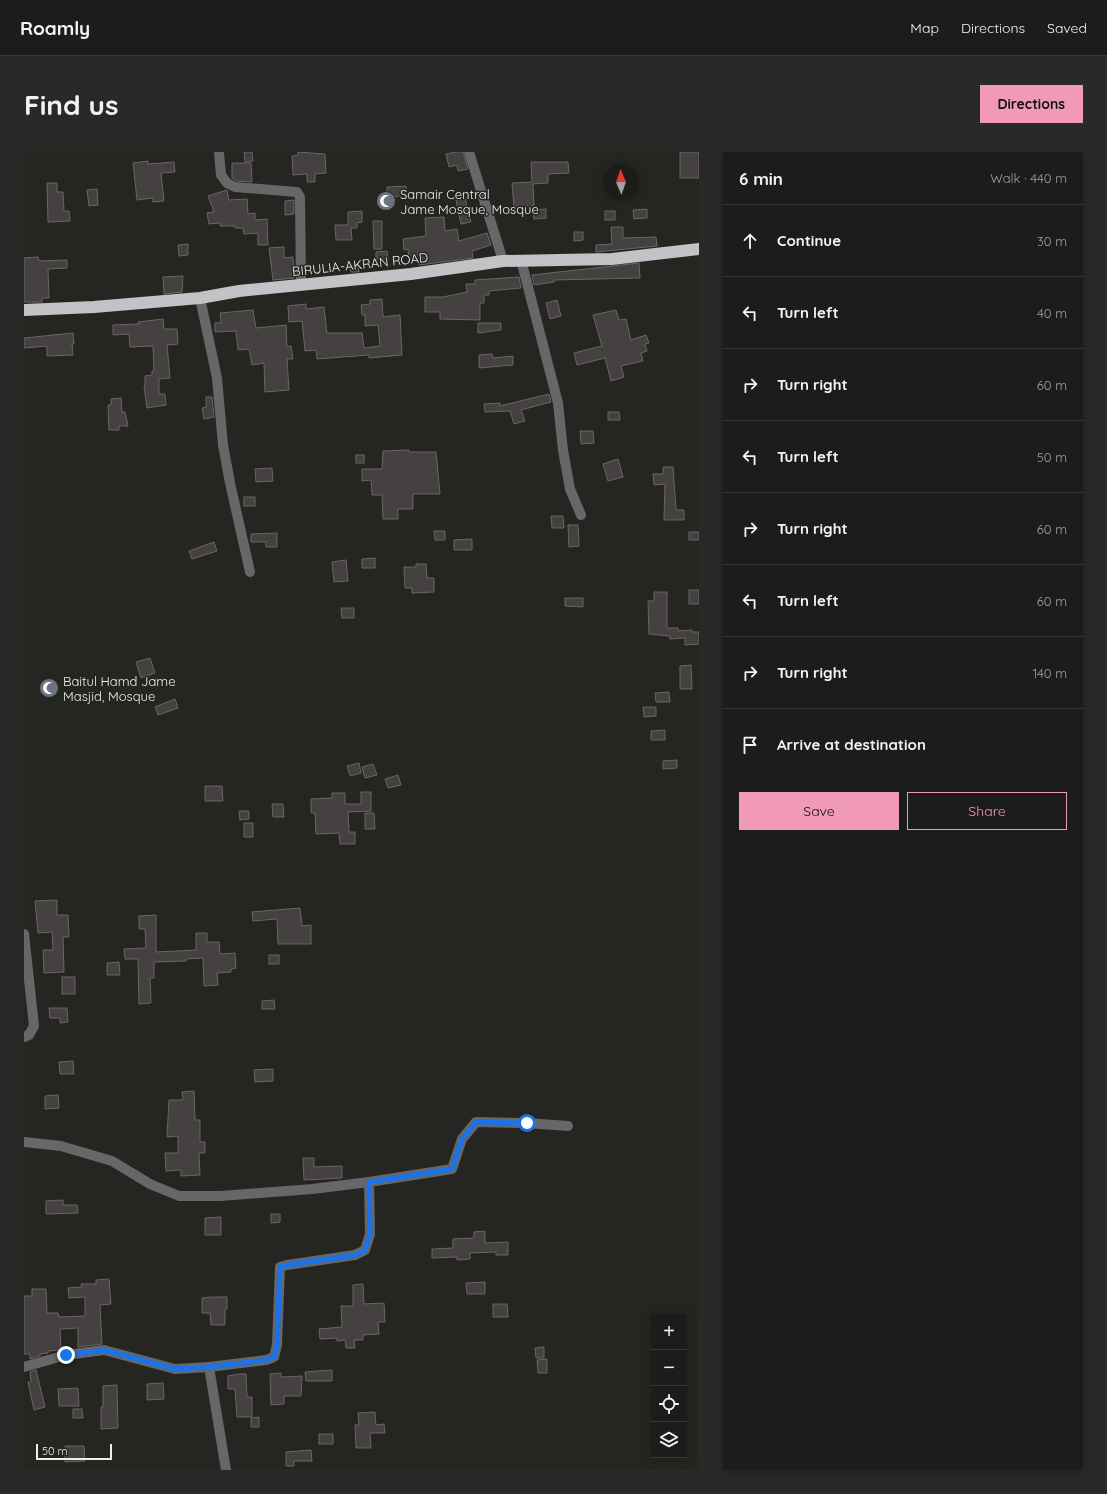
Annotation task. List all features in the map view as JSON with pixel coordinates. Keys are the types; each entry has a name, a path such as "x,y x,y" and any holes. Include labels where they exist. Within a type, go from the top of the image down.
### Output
{"highway":[{"name":"BIRULIA-AKRAN ROAD","path":"24,310 94,307 200,298 239,291 411,274 503,261 612,258 699,249"}],"street":[{"path":"219,152 221,175 231,185 235,187 297,192 300,197 301,285"},
{"path":"469,152 503,261"},
{"path":"521,260 558,403 563,450 570,489 581,515"},
{"path":"200,298 217,378 225,453 250,572"},
{"path":"24,934 34,1026 29,1035 24,1037"},
{"path":"24,1142 61,1146 112,1161 150,1184 179,1196 235,1194 369,1182 452,1169 462,1139 476,1122 527,1123 568,1126"},
{"path":"24,1367 66,1355 104,1350 175,1369 209,1367 266,1360 274,1357 277,1345 280,1267 355,1255 365,1250 370,1234 369,1182"},
{"path":"209,1367 226,1470"}],"building":[{"path":"244,152 252,152 253,161 245,162"},
{"path":"298,152 325,154 326,173 315,174 315,182 307,182 307,174 293,175 292,156 298,155"},
{"path":"463,152 468,169 458,171 457,165 449,167 446,154"},
{"path":"680,152 699,152 699,178 680,178"},
{"path":"148,161 148,164 174,162 175,172 161,173 164,201 153,202 153,198 137,200 133,163"},
{"path":"531,162 568,162 569,173 548,174 548,183 533,184 534,206 514,207 512,183 532,182"},
{"path":"232,163 251,163 252,182 237,181 232,178"},
{"path":"47,183 57,183 57,192 63,192 64,211 69,211 70,221 48,222"},
{"path":"406,186 406,196 387,197 387,187"},
{"path":"97,189 98,205 89,206 87,190"},
{"path":"227,190 229,200 247,199 248,214 255,213 255,220 267,219 268,245 258,245 258,233 244,234 243,228 235,228 235,226 220,226 220,223 209,224 207,213 214,212 208,196"},
{"path":"465,198 471,222 461,224 456,200"},
{"path":"294,200 294,214 285,215 285,201"},
{"path":"546,209 546,218 534,219 533,210"},
{"path":"647,209 647,218 634,219 633,210"},
{"path":"362,211 362,222 357,223 357,228 351,228 352,240 336,240 335,225 348,225 348,212"},
{"path":"605,211 615,211 615,220 605,220"},
{"path":"444,217 445,231 457,229 459,241 487,233 491,245 472,251 473,258 419,265 417,260 409,261 408,249 404,250 403,239 426,236 425,218"},
{"path":"373,221 382,221 382,249 374,249"},
{"path":"611,227 623,227 623,238 656,237 657,246 596,252 596,245 612,244"},
{"path":"574,232 583,232 583,240 574,241"},
{"path":"188,244 188,255 179,256 178,245"},
{"path":"284,247 284,258 293,257 294,278 273,280 269,248"},
{"path":"387,251 388,259 376,260 376,252"},
{"path":"38,257 39,261 67,260 67,268 48,269 49,298 42,298 42,302 24,302 24,258"},
{"path":"639,263 640,278 554,280 554,282 534,285 532,275"},
{"path":"358,264 359,272 351,272 350,265"},
{"path":"183,276 182,292 164,294 163,277"},
{"path":"519,277 521,288 489,291 489,295 484,295 484,303 480,303 480,320 440,319 440,312 425,312 425,297 443,297 467,292 466,284 475,284 475,280"},
{"path":"382,299 383,317 400,315 402,355 369,358 369,355 317,359 316,350 305,351 302,321 289,322 288,306 306,304 306,309 324,307 327,333 362,333 364,348 380,346 378,325 365,326 365,315 362,315 361,305 370,304 370,300"},
{"path":"557,300 561,316 550,319 546,303"},
{"path":"253,310 256,328 286,325 287,347 291,346 293,359 287,359 289,390 265,392 264,363 252,365 249,349 238,350 236,331 215,332 215,323 221,323 220,313"},
{"path":"616,310 619,320 626,319 631,340 646,335 649,343 645,344 647,351 641,353 643,361 621,366 624,377 611,381 605,358 577,365 574,353 602,346 593,315"},
{"path":"163,319 164,329 177,329 178,344 167,345 170,378 159,379 159,394 165,394 166,405 147,408 144,386 145,376 152,375 152,371 154,371 153,346 130,347 129,334 113,335 113,325 139,324 138,322"},
{"path":"478,323 501,323 501,330 478,333"},
{"path":"73,333 73,355 47,356 47,346 24,348 24,338"},
{"path":"492,354 493,358 513,356 513,365 479,368 479,355"},
{"path":"549,394 551,402 521,410 525,421 514,424 510,411 485,412 484,404 500,403 500,406"},
{"path":"206,397 212,397 214,417 204,419 202,408 206,407"},
{"path":"121,398 122,412 125,412 128,426 119,426 119,430 109,430 108,405 111,405 111,399"},
{"path":"608,412 619,412 620,420 608,420"},
{"path":"580,431 593,431 594,443 581,444"},
{"path":"409,450 409,452 436,452 440,494 413,494 413,509 398,509 398,519 383,519 382,495 372,495 371,480 362,481 362,469 382,469 383,451"},
{"path":"356,455 364,455 364,463 356,463"},
{"path":"618,459 623,477 608,481 603,464"},
{"path":"663,467 673,467 676,510 684,510 684,520 664,520 665,484 654,485 653,474 663,474"},
{"path":"272,468 273,481 256,482 255,469"},
{"path":"244,497 255,497 255,506 244,506"},
{"path":"551,516 563,516 564,528 552,528"},
{"path":"568,525 578,525 579,546 569,547"},
{"path":"434,531 445,531 445,540 435,540"},
{"path":"689,532 699,532 699,540 689,540"},
{"path":"277,533 277,547 266,547 266,542 251,542 251,534"},
{"path":"472,539 472,550 454,550 454,540"},
{"path":"214,542 217,551 192,559 189,551"},
{"path":"375,558 375,568 362,568 362,559"},
{"path":"346,560 348,581 334,582 332,562"},
{"path":"416,564 426,564 427,578 434,578 434,592 412,593 412,588 405,588 404,567 416,567"},
{"path":"689,590 699,590 699,604 689,604"},
{"path":"654,592 667,592 667,628 678,628 678,631 692,630 692,632 699,632 699,644 685,645 685,638 670,639 670,636 649,634 648,601 654,601"},
{"path":"565,598 583,598 583,607 565,606"},
{"path":"341,608 354,608 354,618 342,618"},
{"path":"150,658 155,673 141,678 136,662"},
{"path":"691,665 692,689 680,689 680,666"},
{"path":"669,692 670,702 656,702 655,693"},
{"path":"175,699 178,708 158,715 155,707"},
{"path":"643,707 656,707 656,716 644,717"},
{"path":"665,730 665,740 651,740 651,731"},
{"path":"677,760 677,768 663,769 663,761"},
{"path":"359,763 361,773 350,776 347,766"},
{"path":"373,764 377,775 365,778 362,767"},
{"path":"398,775 401,785 388,788 385,779"},
{"path":"205,786 222,786 223,801 205,801"},
{"path":"361,792 371,792 371,811 348,812 349,832 355,832 355,844 340,844 339,833 316,834 315,813 311,813 311,799 332,798 332,793 345,793 345,804 361,804"},
{"path":"272,804 283,804 284,817 273,817"},
{"path":"239,811 249,811 249,819 240,820"},
{"path":"365,813 374,813 375,829 365,829"},
{"path":"244,823 253,823 253,837 244,837"},
{"path":"57,900 57,915 68,915 69,937 63,937 64,972 44,973 43,950 53,950 52,932 38,933 35,901"},
{"path":"300,908 302,926 311,925 311,944 278,944 277,919 253,921 252,912"},
{"path":"156,915 156,952 196,950 196,933 207,933 207,942 219,942 220,954 235,953 236,968 231,969 231,972 217,973 218,985 204,986 203,958 186,959 186,961 154,962 154,978 150,978 151,1003 139,1004 138,959 125,959 124,949 146,948 145,929 139,929 139,916"},
{"path":"269,955 279,955 279,964 269,964"},
{"path":"119,962 120,975 107,975 107,963"},
{"path":"62,977 75,977 75,994 62,994"},
{"path":"274,1000 275,1009 262,1009 262,1001"},
{"path":"49,1008 67,1008 68,1022 60,1023 60,1018 50,1018"},
{"path":"73,1061 74,1074 60,1074 59,1062"},
{"path":"273,1069 273,1081 255,1082 254,1070"},
{"path":"194,1091 195,1120 200,1120 200,1142 205,1142 205,1153 199,1153 200,1175 181,1176 181,1170 166,1171 165,1153 178,1153 178,1136 167,1137 169,1100 183,1100 182,1092"},
{"path":"58,1095 59,1108 45,1109 45,1096"},
{"path":"303,1158 314,1158 314,1167 342,1166 342,1178 304,1180"},
{"path":"63,1200 63,1205 77,1205 78,1213 46,1214 46,1201"},
{"path":"271,1214 280,1214 280,1222 271,1223"},
{"path":"221,1217 221,1235 205,1235 205,1218"},
{"path":"485,1231 485,1243 508,1242 508,1255 496,1255 496,1252 470,1253 470,1259 457,1260 457,1257 432,1258 432,1249 453,1248 453,1239 474,1238 474,1232"},
{"path":"109,1279 111,1304 100,1305 102,1344 78,1347 78,1328 60,1329 61,1350 48,1351 48,1353 40,1354 40,1356 30,1359 30,1354 24,1354 24,1296 32,1296 32,1289 46,1289 47,1313 58,1313 59,1317 85,1316 85,1297 69,1298 68,1288 82,1287 81,1284 96,1284 96,1280"},
{"path":"485,1282 485,1294 467,1294 466,1283"},
{"path":"363,1284 364,1304 384,1303 385,1322 378,1322 379,1334 363,1335 363,1340 354,1340 355,1348 346,1348 345,1340 337,1341 337,1338 320,1339 319,1329 342,1327 341,1306 353,1306 353,1285"},
{"path":"227,1297 225,1325 211,1325 210,1313 202,1313 202,1298"},
{"path":"493,1304 507,1304 508,1317 493,1317"},
{"path":"544,1347 544,1358 536,1358 535,1348"},
{"path":"547,1359 547,1373 538,1373 537,1360"},
{"path":"36,1370 45,1407 34,1410 28,1382 31,1382 30,1372"},
{"path":"332,1370 332,1381 306,1381 305,1372"},
{"path":"281,1373 281,1377 302,1376 301,1396 284,1396 284,1404 271,1405 270,1374"},
{"path":"246,1374 247,1397 252,1397 252,1417 237,1417 235,1389 228,1389 228,1376"},
{"path":"163,1383 164,1399 147,1400 147,1384"},
{"path":"117,1385 118,1428 101,1429 103,1386"},
{"path":"78,1388 79,1406 59,1406 58,1389"},
{"path":"73,1409 82,1409 83,1418 73,1418"},
{"path":"375,1412 376,1425 384,1424 385,1433 370,1433 371,1448 356,1448 355,1425 359,1425 358,1413"},
{"path":"259,1417 259,1427 251,1427 251,1418"},
{"path":"319,1434 333,1434 333,1444 319,1444"},
{"path":"65,1446 84,1446 85,1461 65,1462"},
{"path":"311,1450 312,1461 294,1461 294,1466 286,1466 286,1452"}],"place":[{"name":"Samair Central Jame Mosque, Mosque","path":"386,201"},
{"name":"Baitul Hamd Jame Masjid, Mosque","path":"49,688"}],"route":[{"path":"66,1355 104,1350 175,1369 209,1367 266,1360 274,1357 277,1345 280,1267 355,1255 365,1250 370,1234 369,1182 452,1169 462,1139 476,1122 527,1123"}]}
